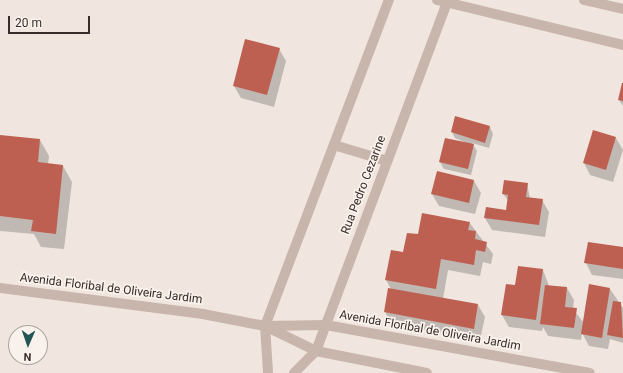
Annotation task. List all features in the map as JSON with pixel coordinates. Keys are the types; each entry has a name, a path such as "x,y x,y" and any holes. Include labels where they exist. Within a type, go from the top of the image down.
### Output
{"street":[{"path":"268,373 265,326 389,0"},
{"path":"584,0 623,9"},
{"path":"444,1 623,45"},
{"name":"Rua Pedro Cezarine","path":"294,373 316,351 387,161 444,1"},
{"path":"334,145 387,161"},
{"name":"Avenida Floribal de Oliveira Jardim","path":"0,288 203,314 265,326 326,325 590,373"},
{"name":"Avenida Floribal de Oliveira Jardim","path":"265,326 316,351 427,373"}],"building":[{"path":"245,39 280,48 267,95 233,86"},
{"path":"623,83 623,101 618,100"},
{"path":"455,116 490,126 485,143 451,132"},
{"path":"593,130 616,137 606,170 583,163"},
{"path":"0,135 40,139 38,162 63,165 56,234 31,231 33,220 0,216"},
{"path":"445,138 474,144 468,169 439,162"},
{"path":"437,171 474,180 469,203 431,194"},
{"path":"504,180 528,183 526,197 543,199 539,225 484,218 486,207 506,210 508,195 502,194"},
{"path":"422,213 470,222 468,230 476,231 475,239 487,242 485,252 476,250 474,265 441,259 436,289 385,280 391,250 403,252 407,233 418,234"},
{"path":"588,242 623,247 623,269 584,263"},
{"path":"518,266 543,269 536,320 501,315 506,284 515,285"},
{"path":"589,284 610,288 602,338 581,334"},
{"path":"545,285 567,287 565,307 577,308 574,328 540,324"},
{"path":"388,288 478,304 474,329 384,312"},
{"path":"613,301 621,302 623,338 607,335"}]}
